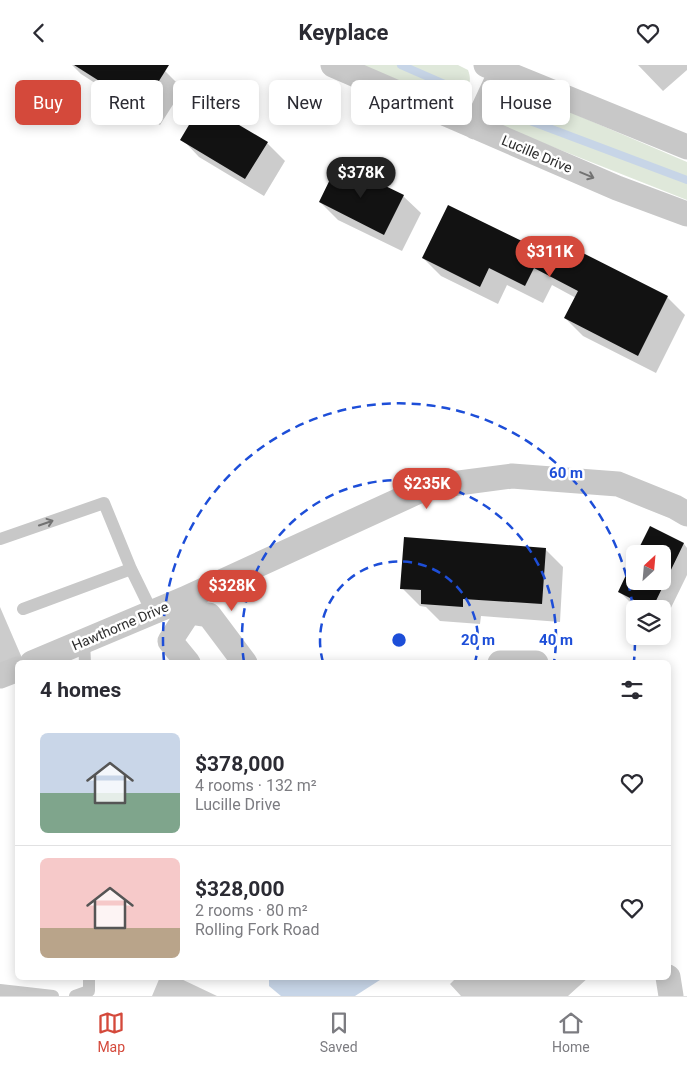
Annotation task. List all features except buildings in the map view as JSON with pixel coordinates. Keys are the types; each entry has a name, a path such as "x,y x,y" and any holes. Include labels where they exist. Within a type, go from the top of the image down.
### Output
{"street":[{"name":"Lucille Drive","path":"333,65 617,188 687,214"},
{"path":"474,127 497,67 687,147"},
{"name":"Hawthorne Drive","path":"46,660 85,652 152,612 186,605 428,487 512,476 618,484 675,507 687,514"},
{"path":"186,660 170,641 186,605 209,615 243,660"},
{"path":"0,676 15,670"},
{"path":"668,980 670,996"}],"lane":[{"path":"0,539 104,503 131,569 152,612"},
{"path":"23,609 131,569"},
{"path":"75,996 89,991 89,980"},
{"path":"0,990 53,996"}],"shaded area":[{"path":"362,65 458,65 468,70 470,75 470,80 398,80"},
{"path":"570,112 687,162 687,200 497,125 570,125"}],"water":[{"path":"269,980 380,980 355,996 281,996 269,986"}],"waterway":[{"path":"401,65 435,80"},
{"path":"541,125 687,180"}]}
